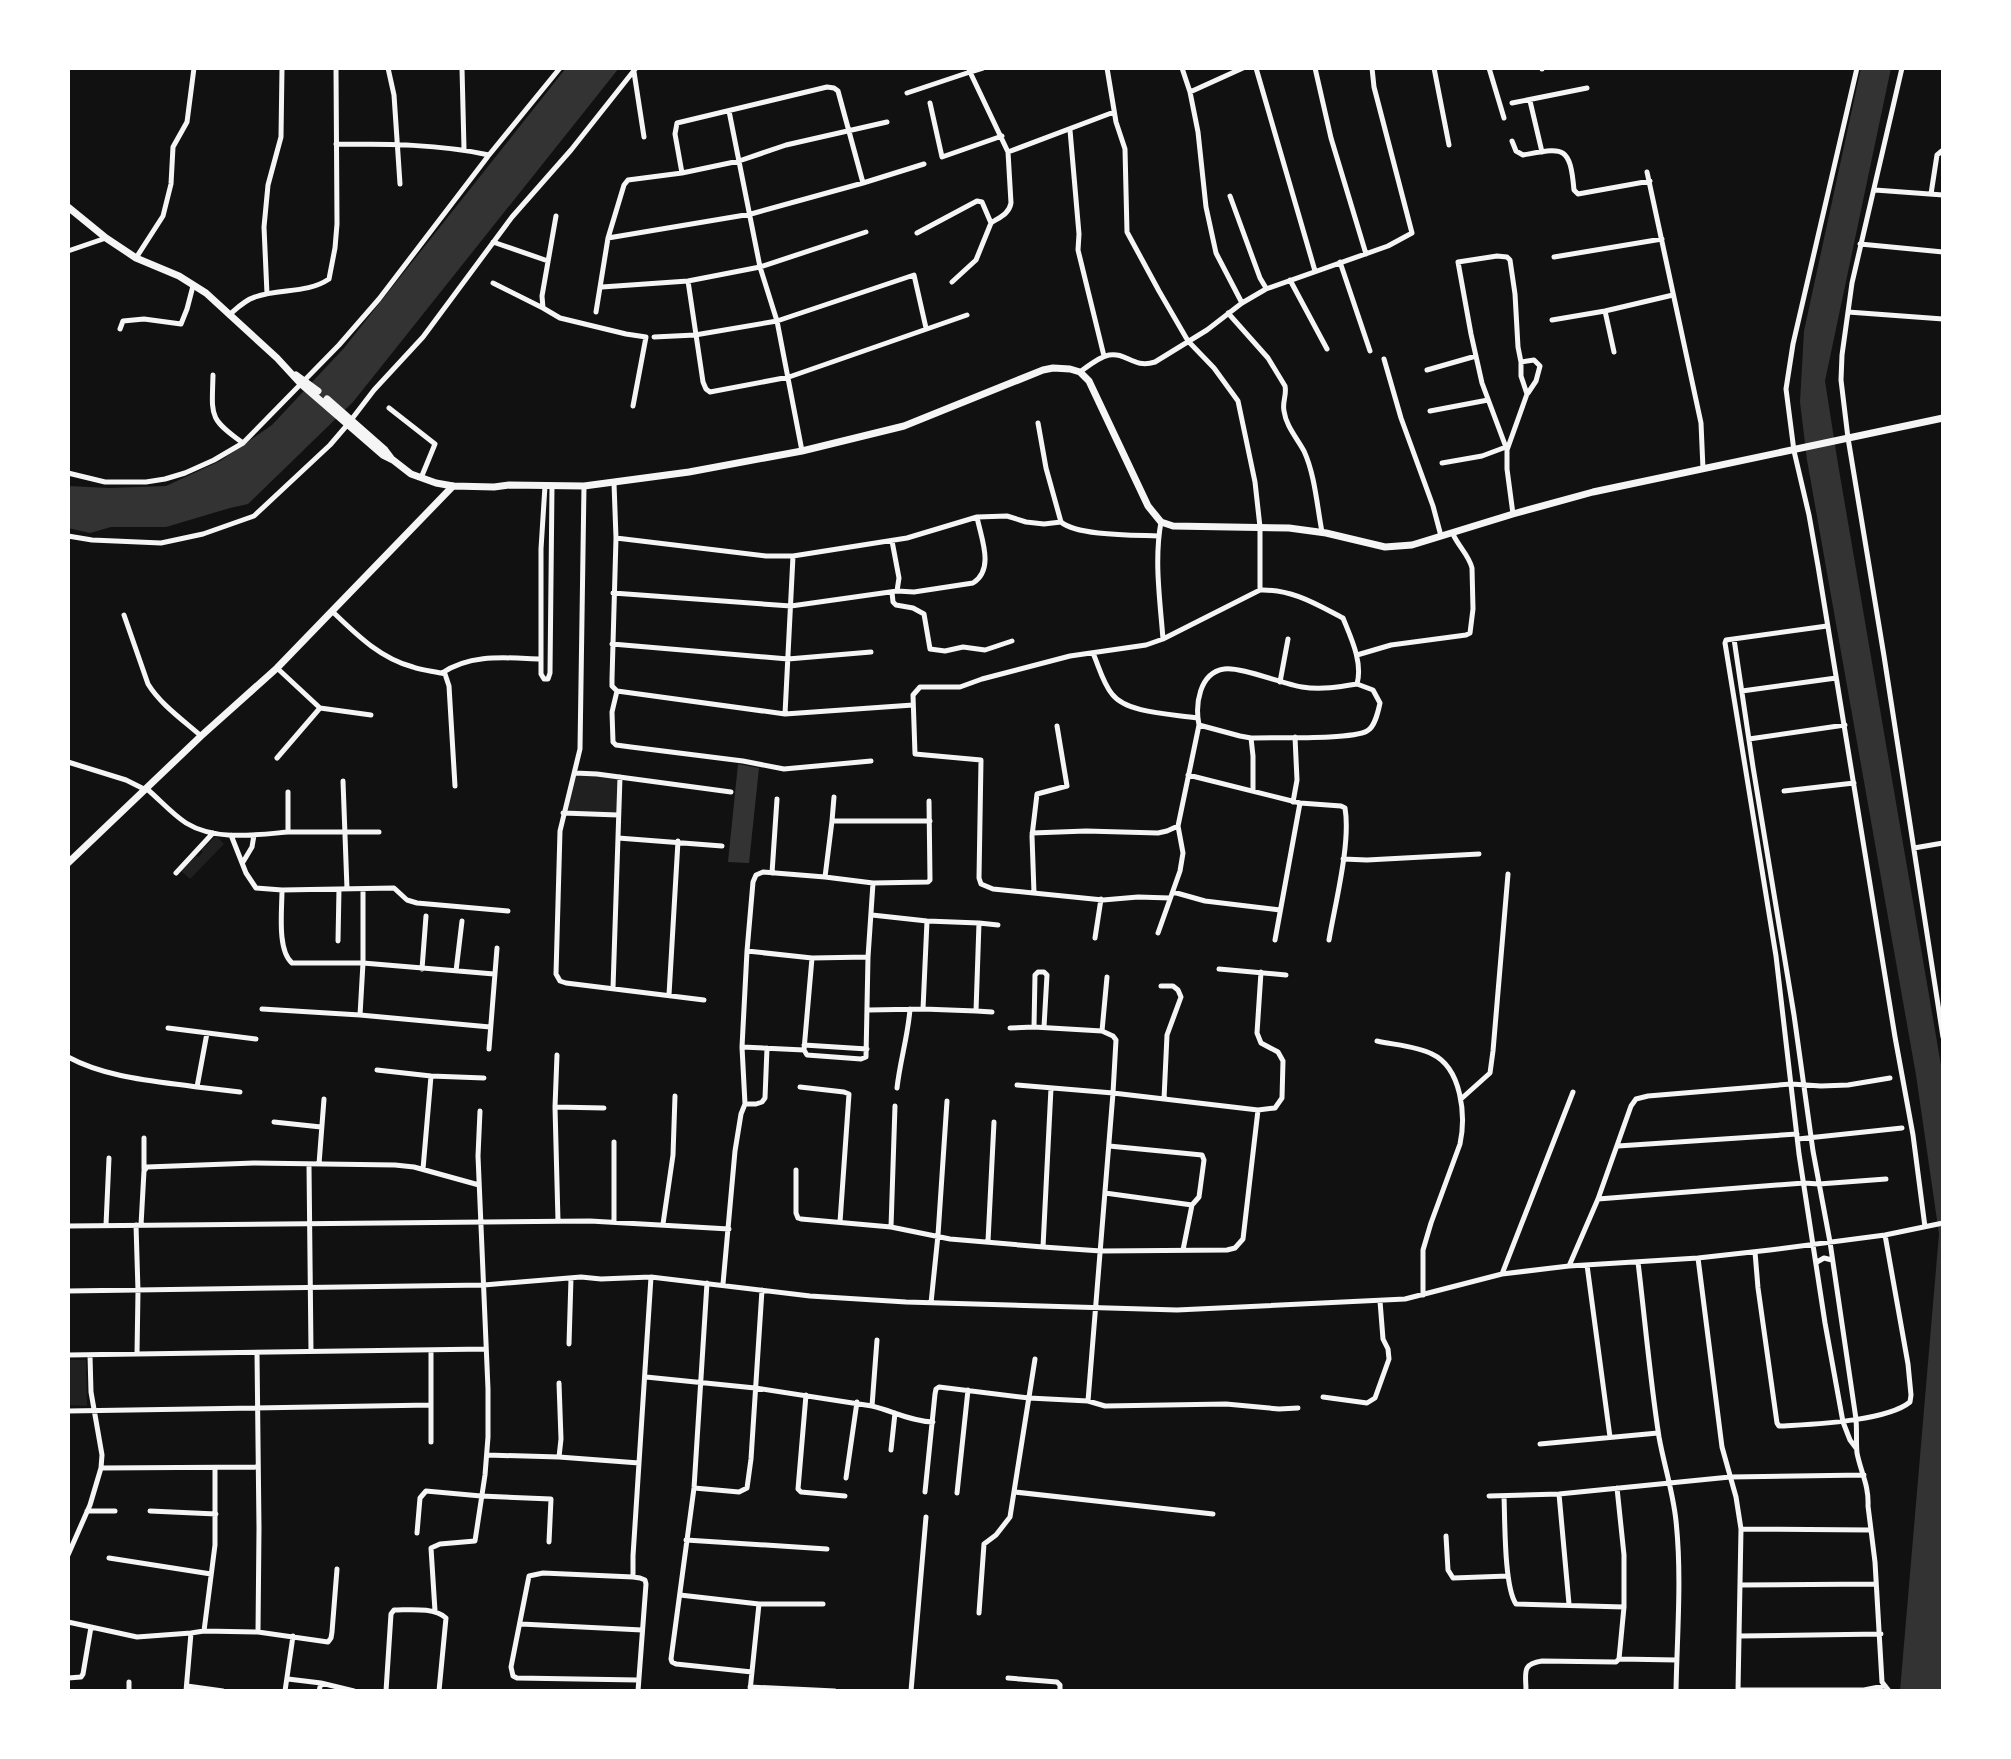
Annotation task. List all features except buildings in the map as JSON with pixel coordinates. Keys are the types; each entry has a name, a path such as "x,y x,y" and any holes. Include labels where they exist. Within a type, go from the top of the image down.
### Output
{"main road":[{"path":"68,207 136,258 179,276 206,293 290,371 411,474 453,486 584,486 740,464 904,426 1053,368 1080,372 1085,376 1148,506 1161,522 1173,526 1260,527 1322,532 1385,547 1412,545 1593,492 1943,418"},
{"path":"68,863 277,668 453,486"}],"street":[{"path":"136,258 163,216 171,184 173,147 187,122 194,68"},
{"path":"267,294 264,227 268,185 281,137 282,68"},
{"path":"229,315 255,297 309,288 329,279 335,248 336,68"},
{"path":"388,68 394,95 400,184"},
{"path":"462,68 464,149"},
{"path":"68,473 105,482 165,479 214,460 243,443 339,345 379,299 560,68"},
{"path":"907,93 969,70 983,68"},
{"path":"1107,68 1114,112 1125,149 1127,232 1188,341 1214,368 1238,401 1255,482 1260,527 1260,590"},
{"path":"1182,68 1198,132 1206,207 1216,253 1242,303"},
{"path":"1190,92 1243,68"},
{"path":"1256,68 1315,271"},
{"path":"1315,68 1331,138 1366,254"},
{"path":"1080,372 1104,356 1115,354 1139,364 1155,362 1266,289 1388,246 1412,233 1374,87 1372,68"},
{"path":"1434,68 1449,145"},
{"path":"1489,68 1504,118"},
{"path":"1857,68 1813,253 1786,389 1845,725 1927,1227"},
{"path":"1902,68 1860,244 1848,312 1841,380 1845,438 1943,1037"},
{"path":"635,70 644,137"},
{"path":"68,536 161,543 203,534 254,516 330,445 374,390 423,337 512,217 635,70"},
{"path":"952,282 976,260 991,223 1010,209 1011,203 1008,152 969,70"},
{"path":"682,173 675,134 677,123 827,87 838,91 863,183"},
{"path":"1512,103 1587,88"},
{"path":"1530,101 1542,152"},
{"path":"930,103 942,157 1002,136"},
{"path":"729,111 760,267 777,321 802,451"},
{"path":"1008,152 1114,112"},
{"path":"596,312 608,238 626,182 739,161 786,145 887,122"},
{"path":"1070,130 1078,250 1104,356"},
{"path":"1512,141 1516,151 1523,155 1557,150 1567,156 1574,190 1578,194 1650,181"},
{"path":"336,144 398,144 464,149 489,155"},
{"path":"1931,194 1937,155 1943,150"},
{"path":"608,238 751,214 924,164"},
{"path":"1647,172 1701,423 1703,470"},
{"path":"1875,190 1943,195"},
{"path":"1230,196 1266,289"},
{"path":"917,233 977,201 982,202 991,223"},
{"path":"543,308 542,296 556,216"},
{"path":"602,287 688,281 760,267 866,232"},
{"path":"68,251 106,238"},
{"path":"1554,257 1662,239"},
{"path":"493,242 548,261"},
{"path":"1860,244 1943,252"},
{"path":"1507,448 1488,400 1476,356 1458,262 1503,256 1510,260 1521,376 1527,394"},
{"path":"1340,262 1370,351"},
{"path":"654,337 695,335 777,321 914,275 926,328"},
{"path":"1290,280 1327,349"},
{"path":"688,281 703,382 710,392 789,377 967,315"},
{"path":"493,283 560,318 646,337 633,406"},
{"path":"120,329 123,321 144,319 181,324 194,285"},
{"path":"1552,320 1673,295"},
{"path":"1605,311 1614,352"},
{"path":"1848,312 1943,319"},
{"path":"1228,313 1268,358 1287,390 1283,407 1285,417 1304,452 1322,532"},
{"path":"1427,370 1476,356"},
{"path":"1384,359 1441,536"},
{"path":"1513,514 1507,448 1540,366 1534,360 1521,362"},
{"path":"213,375 214,416 225,430 243,443"},
{"path":"1430,411 1488,400"},
{"path":"389,408 435,444 421,479"},
{"path":"1038,423 1061,522 1068,528 1158,536"},
{"path":"1442,463 1507,448"},
{"path":"614,483 616,538 612,686 617,691 785,714 913,705"},
{"path":"548,486 550,673 548,679 544,679 541,674 541,549 548,486"},
{"path":"584,486 580,749 559,839 557,978 566,983 704,1000"},
{"path":"616,538 766,556 793,556 907,538 977,517 1007,516 1044,524 1061,522"},
{"path":"613,593 791,606 973,583 980,578 986,564 977,517"},
{"path":"1161,522 1158,577 1163,639"},
{"path":"1357,655 1391,645 1470,633 1472,568 1453,534"},
{"path":"892,541 899,578 893,602 924,614 930,649 945,651 963,647 985,650 1012,641"},
{"path":"785,714 793,556"},
{"path":"1170,898 1101,899 993,889 981,884 981,760 915,754 915,691 920,687 960,687 1070,656 1146,645 1260,590 1302,596 1343,618 1357,655 1360,676 1357,684"},
{"path":"333,612 360,638 386,656 411,667 446,676 455,786"},
{"path":"124,615 148,684 169,708 201,736"},
{"path":"1698,1258 1725,1466 1741,1529 1738,1690 1886,1688 1868,1490 1856,1449 1843,1422 1825,1323 1797,1137 1776,956 1725,643 1726,640 1827,626"},
{"path":"1280,682 1288,639"},
{"path":"1734,639 1811,1138 1830,1242 1856,1419 1856,1449"},
{"path":"612,644 788,659 871,652"},
{"path":"1093,653 1108,688 1121,703 1198,722 1251,738 1356,734 1369,730 1373,725 1380,703 1373,690 1357,684 1321,689 1227,668 1214,673 1201,687 1198,722 1178,826 1183,853 1158,933"},
{"path":"442,673 460,662 474,659 541,659"},
{"path":"277,668 320,708 371,715"},
{"path":"1742,691 1836,678"},
{"path":"617,691 612,712 614,743 784,769 871,761"},
{"path":"277,758 320,708"},
{"path":"1749,739 1845,725"},
{"path":"1034,893 1032,833 1037,794 1067,786 1057,726"},
{"path":"1275,940 1297,802 1295,737"},
{"path":"1251,738 1253,791"},
{"path":"68,762 146,789 182,820 197,829 213,833 379,832"},
{"path":"1745,769 1753,767"},
{"path":"575,773 731,792"},
{"path":"1188,775 1297,802 1345,808 1343,859 1329,940"},
{"path":"613,988 620,777"},
{"path":"343,781 347,889"},
{"path":"1784,791 1854,783"},
{"path":"288,792 288,832"},
{"path":"825,877 834,797"},
{"path":"772,873 777,799"},
{"path":"723,1284 735,1151 745,1104 742,1047 753,882 756,875 763,872 873,883 928,882 929,801"},
{"path":"563,813 618,815"},
{"path":"832,821 930,821"},
{"path":"1032,833 1158,833 1178,826"},
{"path":"197,829 199,848"},
{"path":"176,873 213,833"},
{"path":"231,835 256,888 394,888 407,900 417,903 508,911"},
{"path":"243,863 252,847 254,835"},
{"path":"618,838 722,846"},
{"path":"669,995 678,841"},
{"path":"1914,848 1943,843"},
{"path":"1343,859 1479,854"},
{"path":"1461,1099 1490,1073 1508,874"},
{"path":"812,958 804,1048 807,1055 866,1057 873,883"},
{"path":"338,941 339,889"},
{"path":"360,1015 363,889"},
{"path":"282,890 283,948 292,963 363,963 494,974"},
{"path":"1173,892 1205,901 1280,910"},
{"path":"1095,938 1101,899"},
{"path":"872,915 998,925"},
{"path":"422,969 426,916"},
{"path":"456,971 462,921"},
{"path":"923,1009 927,921"},
{"path":"976,1011 979,923"},
{"path":"489,1049 497,948"},
{"path":"747,951 812,958 868,957"},
{"path":"1776,956 1784,955"},
{"path":"1219,969 1286,975"},
{"path":"1034,1027 1035,975 1044,972 1047,975 1044,1027"},
{"path":"1017,1085 1271,1109 1282,1098 1283,1061 1274,1049 1261,1043 1257,1033 1261,972"},
{"path":"1102,1031 1107,977"},
{"path":"1161,986 1173,986 1181,997 1167,1035 1164,1099"},
{"path":"262,1009 490,1027"},
{"path":"897,1088 910,1009"},
{"path":"869,1010 992,1012"},
{"path":"168,1028 256,1039"},
{"path":"1010,1028 1102,1031 1116,1040 1088,1401"},
{"path":"197,1087 207,1033"},
{"path":"1377,1041 1425,1051 1438,1058 1455,1080 1461,1099 1460,1144 1423,1250 1423,1295"},
{"path":"742,1047 867,1049"},
{"path":"745,1104 756,1104 765,1098 767,1048"},
{"path":"557,1055 558,1221"},
{"path":"68,1057 124,1076 240,1092"},
{"path":"377,1070 484,1078"},
{"path":"423,1169 431,1076"},
{"path":"1569,1266 1636,1099 1791,1084 1848,1085 1890,1078"},
{"path":"800,1087 849,1094 840,1222"},
{"path":"1043,1247 1051,1088"},
{"path":"1502,1274 1573,1092"},
{"path":"663,1224 673,1155 675,1096"},
{"path":"319,1164 324,1099"},
{"path":"931,1303 947,1101"},
{"path":"891,1227 895,1106"},
{"path":"555,1107 604,1108"},
{"path":"796,1170 798,1218 891,1227 950,1239 1043,1247 1101,1251 1227,1250 1235,1248 1243,1239 1258,1110"},
{"path":"435,1611 431,1548 440,1544 475,1541 487,1455 478,1156 480,1111"},
{"path":"274,1122 321,1127"},
{"path":"988,1241 994,1122"},
{"path":"1618,1146 1811,1138 1902,1128"},
{"path":"137,1354 138,1225 144,1138"},
{"path":"614,1142 614,1221"},
{"path":"1105,1193 1192,1205 1198,1201 1204,1160 1202,1155 1109,1146"},
{"path":"105,1225 109,1158"},
{"path":"144,1171 147,1167 180,1165 395,1165 423,1169 479,1185"},
{"path":"309,1165 311,1351"},
{"path":"1598,1199 1886,1179"},
{"path":"1183,1250 1192,1205"},
{"path":"68,1226 614,1221 729,1229"},
{"path":"68,1291 484,1285 571,1278 651,1277 810,1296 1177,1310 1380,1301 1423,1295 1502,1274 1755,1252 1885,1235 1943,1223"},
{"path":"1755,1252 1777,1423 1784,1426 1843,1422 1904,1407 1910,1402 1885,1235"},
{"path":"1817,1262 1824,1258 1832,1260"},
{"path":"1638,1262 1658,1433 1677,1533 1676,1691"},
{"path":"1587,1265 1610,1437"},
{"path":"633,1577 651,1277"},
{"path":"569,1344 571,1278"},
{"path":"707,1283 694,1488 672,1662 752,1672"},
{"path":"694,1488 739,1492 747,1488 762,1290"},
{"path":"1323,1397 1367,1403 1375,1398 1389,1359 1383,1339 1380,1301"},
{"path":"872,1406 877,1340"},
{"path":"68,1355 486,1349"},
{"path":"431,1350 431,1442"},
{"path":"257,1353 258,1632"},
{"path":"68,1555 101,1468 90,1355"},
{"path":"979,1613 984,1544 996,1535 1010,1517 1035,1359"},
{"path":"646,1377 857,1402 910,1420 933,1422"},
{"path":"559,1383 559,1457"},
{"path":"925,1492 936,1389 944,1387 1029,1398 1088,1401 1115,1407 1226,1404 1298,1408"},
{"path":"957,1493 968,1390"},
{"path":"806,1395 798,1489 801,1492 845,1496"},
{"path":"846,1478 857,1402"},
{"path":"68,1411 431,1405"},
{"path":"891,1450 895,1413"},
{"path":"1540,1444 1658,1433"},
{"path":"487,1455 639,1463"},
{"path":"101,1468 258,1467"},
{"path":"101,1468 258,1467"},
{"path":"204,1631 216,1514 215,1468"},
{"path":"1489,1496 1559,1494 1730,1477 1864,1475"},
{"path":"1617,1488 1624,1555 1624,1607 1619,1659"},
{"path":"1015,1492 1213,1514"},
{"path":"417,1533 422,1493 551,1499 549,1542"},
{"path":"1559,1494 1569,1604"},
{"path":"1504,1496 1508,1576 1514,1602 1519,1605 1624,1607"},
{"path":"87,1511 115,1511"},
{"path":"150,1511 216,1514"},
{"path":"911,1691 926,1517"},
{"path":"1741,1529 1870,1530"},
{"path":"1446,1536 1448,1570 1453,1578 1508,1576"},
{"path":"686,1540 827,1549"},
{"path":"109,1558 211,1574"},
{"path":"68,1622 137,1637 204,1631 258,1632 328,1642 331,1638 337,1569"},
{"path":"638,1680 513,1676 511,1667 532,1574 645,1580 638,1691"},
{"path":"1740,1585 1876,1584"},
{"path":"680,1595 759,1604 823,1604"},
{"path":"759,1604 750,1689 835,1691"},
{"path":"386,1691 392,1611 435,1611 446,1618 439,1691"},
{"path":"521,1624 642,1630"},
{"path":"68,1678 83,1674 91,1627"},
{"path":"191,1633 187,1688 223,1691"},
{"path":"1739,1636 1881,1634"},
{"path":"285,1691 293,1636"},
{"path":"1526,1691 1527,1665 1532,1662 1677,1660"},
{"path":"1008,1678 1057,1682 1060,1691"},
{"path":"288,1679 354,1691"},
{"path":"129,1682 129,1691"},
{"path":"319,1691 321,1683"}],"shaded area":[{"path":"566,68 619,68 353,402 248,504 166,527 111,527 90,533 68,528 68,486 166,486 220,461 272,425 344,348"},
{"path":"1861,68 1891,68 1825,381 1943,1077 1943,1691 1900,1691 1939,1234 1916,1075 1807,460 1800,402 1804,331"},
{"path":"738,764 759,768 749,863 728,862"},
{"path":"575,773 620,777 617,815 563,813"},
{"path":"216,836 224,844 190,879 181,871"},
{"path":"68,1360 86,1360 87,1406 68,1405"}]}
